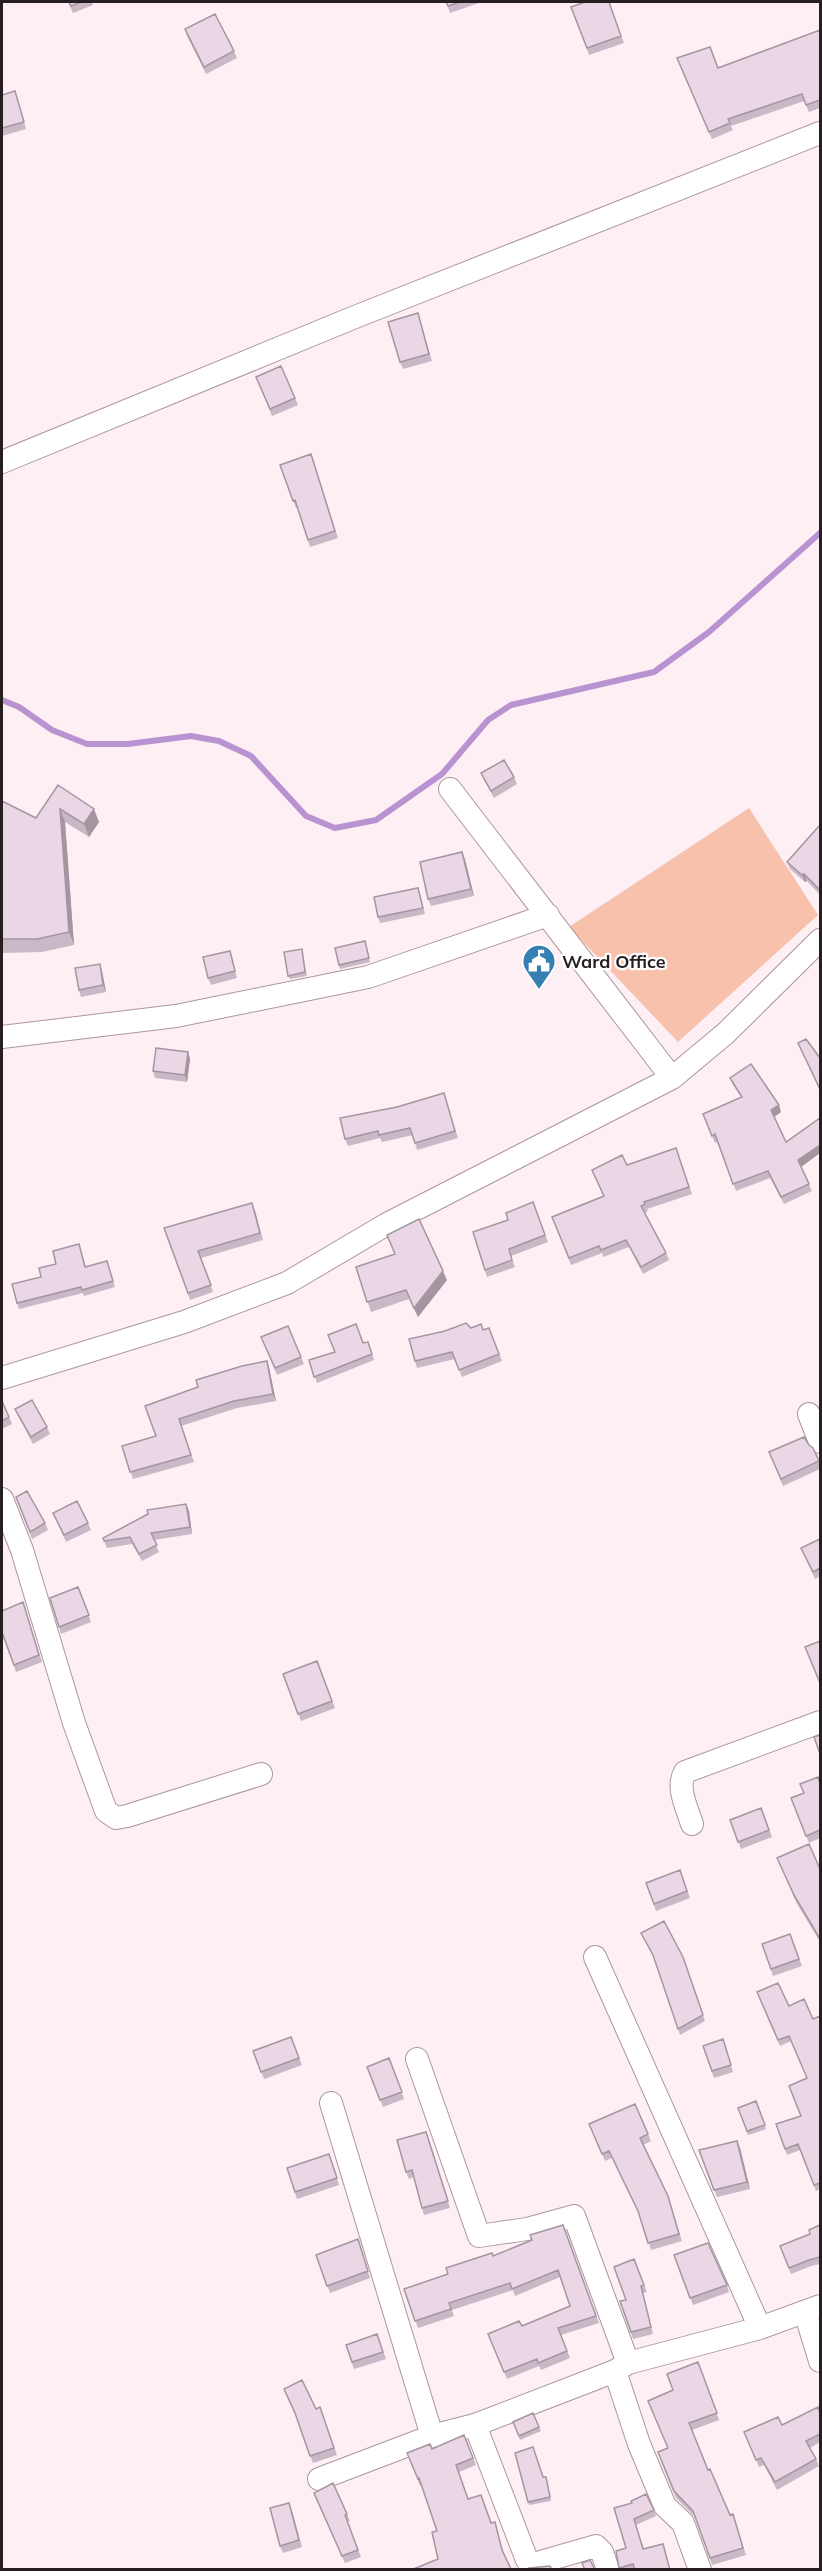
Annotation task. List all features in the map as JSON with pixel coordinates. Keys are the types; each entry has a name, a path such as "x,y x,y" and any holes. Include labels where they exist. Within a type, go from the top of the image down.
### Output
{"street":[{"path":"2,462 355,317 820,133"},
{"path":"450,789 672,1078"},
{"path":"2,1037 176,1016 368,977 548,915"},
{"path":"2,1378 184,1322 287,1283 387,1224 672,1078 726,1033 820,940"},
{"path":"809,1414 820,1442"},
{"path":"2,1499 22,1550 74,1724 106,1811 116,1818 127,1816 261,1774"},
{"path":"692,1824 680,1779 685,1772 820,1722"},
{"path":"595,1957 760,2328"},
{"path":"417,2059 479,2236 527,2229 574,2216 622,2367 639,2445 665,2506 683,2523 700,2570"},
{"path":"331,2103 432,2436"},
{"path":"319,2479 432,2436 475,2425 622,2367 760,2328 813,2309 820,2361"},
{"path":"475,2425 527,2559 537,2563 596,2546 602,2552 608,2570"}],"shaded area":[{"path":"749,808 818,915 678,1042 569,927"}],"building":[{"path":"69,2 81,2 71,6"},
{"path":"446,2 460,2 448,6"},
{"path":"585,2 609,2 621,36 587,48 571,7"},
{"path":"215,14 234,51 204,67 185,29"},
{"path":"820,30 820,100 806,105 802,94 728,119 730,123 709,132 677,58 710,47 718,68"},
{"path":"15,91 24,122 2,128 2,95"},
{"path":"418,313 429,354 400,362 388,322"},
{"path":"281,366 295,398 270,409 256,377"},
{"path":"311,454 335,531 308,540 295,500 293,501 280,465"},
{"path":"504,760 514,777 491,791 481,773"},
{"path":"58,785 94,809 84,824 60,809 69,932 37,939 2,939 2,801 36,818"},
{"path":"820,825 820,890 804,874 802,875 787,862"},
{"path":"462,852 471,889 428,899 420,862"},
{"path":"418,888 423,908 378,917 374,897"},
{"path":"365,941 369,958 339,965 335,948"},
{"path":"302,949 305,972 288,976 284,952"},
{"path":"230,951 235,971 208,978 203,957"},
{"path":"100,964 103,985 79,990 75,968"},
{"path":"806,1039 820,1058 819,1087 798,1043"},
{"path":"156,1048 188,1052 185,1075 153,1071"},
{"path":"751,1064 779,1105 771,1110 786,1142 820,1118 820,1145 798,1160 809,1184 781,1197 768,1171 733,1184 715,1134 712,1136 703,1114 742,1097 730,1078"},
{"path":"444,1093 455,1131 415,1143 410,1128 379,1135 378,1131 345,1139 340,1118 397,1107"},
{"path":"676,1148 689,1187 644,1202 645,1204 641,1206 666,1253 641,1267 626,1240 601,1250 599,1246 569,1258 552,1217 604,1196 592,1170 622,1155 627,1165"},
{"path":"533,1202 545,1235 509,1249 512,1260 485,1270 473,1232 508,1220 506,1213"},
{"path":"252,1203 260,1233 198,1251 211,1285 188,1293 164,1228"},
{"path":"419,1219 443,1271 414,1308 406,1290 367,1302 356,1267 395,1254 387,1235"},
{"path":"79,1244 85,1267 107,1261 113,1281 82,1290 81,1287 17,1303 12,1284 41,1277 39,1268 56,1264 53,1251"},
{"path":"466,1323 471,1328 481,1324 483,1330 489,1328 499,1354 459,1370 452,1352 415,1361 409,1339 445,1331"},
{"path":"356,1324 363,1343 368,1342 372,1354 314,1377 309,1360 335,1352 328,1335"},
{"path":"288,1326 301,1357 275,1368 261,1337"},
{"path":"267,1361 273,1394 234,1401 179,1419 191,1455 130,1472 122,1446 156,1436 145,1406 198,1387 196,1380"},
{"path":"32,1400 47,1427 31,1437 15,1409"},
{"path":"2,1401 9,1417 2,1421"},
{"path":"804,1437 813,1448 819,1461 781,1479 769,1452"},
{"path":"27,1491 45,1523 30,1532 16,1497"},
{"path":"77,1501 88,1523 64,1535 53,1513"},
{"path":"186,1504 190,1527 151,1533 157,1545 139,1554 130,1537 104,1541 103,1538 148,1514 147,1510"},
{"path":"820,1539 820,1568 813,1572 801,1548"},
{"path":"78,1587 89,1615 59,1627 50,1598"},
{"path":"23,1602 39,1655 14,1665 2,1632 2,1611"},
{"path":"820,1641 820,1683 805,1647"},
{"path":"317,1661 332,1701 298,1714 283,1674"},
{"path":"820,1735 820,1754 814,1737"},
{"path":"818,1777 820,1830 806,1836 791,1798 804,1793 800,1784"},
{"path":"761,1808 769,1830 738,1842 730,1820"},
{"path":"809,1844 820,1869 820,1939 794,1895 777,1858"},
{"path":"680,1870 687,1891 654,1904 646,1883"},
{"path":"664,1921 683,1957 703,2015 678,2029 653,1955 641,1933"},
{"path":"790,1934 799,1959 771,1969 762,1944"},
{"path":"778,1983 789,2006 804,1999 813,2019 820,2016 820,2183 814,2185 798,2144 785,2149 776,2124 801,2116 789,2086 807,2078 789,2036 778,2040 757,1992"},
{"path":"291,2037 299,2058 261,2072 253,2051"},
{"path":"723,2039 731,2065 712,2071 703,2046"},
{"path":"389,2058 402,2092 380,2100 367,2067"},
{"path":"756,2101 765,2125 747,2131 738,2108"},
{"path":"635,2104 648,2134 640,2138 668,2196 679,2234 648,2243 638,2211 609,2151 602,2154 589,2124"},
{"path":"426,2132 448,2201 422,2208 412,2170 406,2172 397,2140"},
{"path":"737,2141 747,2182 714,2190 699,2150"},
{"path":"329,2154 337,2178 295,2192 287,2168"},
{"path":"563,2225 596,2316 558,2328 567,2351 538,2363 537,2359 504,2372 488,2334 519,2321 522,2326 570,2306 558,2270 512,2289 510,2283 449,2303 451,2309 415,2321 404,2289 448,2274 446,2268 492,2253 493,2256 532,2240 530,2235"},
{"path":"820,2225 820,2257 789,2268 780,2246 810,2234 809,2230"},
{"path":"358,2239 368,2271 327,2286 316,2255"},
{"path":"708,2243 727,2285 690,2298 674,2255"},
{"path":"634,2259 644,2285 641,2286 651,2327 631,2332 620,2301 626,2300 614,2267"},
{"path":"377,2334 383,2352 352,2362 346,2345"},
{"path":"698,2362 717,2413 689,2423 708,2470 710,2469 730,2515 733,2514 743,2548 710,2558 693,2511 674,2491 658,2452 668,2448 648,2401 673,2390 667,2374"},
{"path":"302,2380 316,2409 320,2407 334,2448 310,2456 284,2389"},
{"path":"818,2407 820,2434 806,2441 816,2459 775,2482 761,2458 756,2460 744,2432 778,2417 782,2425"},
{"path":"533,2413 539,2427 519,2436 513,2422"},
{"path":"464,2435 473,2458 456,2465 468,2499 481,2495 491,2523 495,2522 502,2550 511,2569 411,2570 438,2559 432,2532 437,2531 419,2478 407,2453 430,2444 432,2449"},
{"path":"533,2447 543,2477 546,2477 550,2497 528,2502 515,2453"},
{"path":"333,2483 347,2514 345,2515 358,2550 342,2556 314,2493"},
{"path":"646,2494 654,2510 634,2519 643,2549 663,2544 670,2570 635,2570 633,2564 619,2568 616,2551 626,2548 614,2508 632,2503 631,2501"},
{"path":"289,2503 299,2540 280,2546 270,2508"},
{"path":"590,2560 595,2570 585,2570 582,2563"},
{"path":"550,2566 552,2570 526,2570 529,2568"}],"waterway":[{"path":"2,700 19,707 52,730 87,744 128,744 191,736 219,741 251,756 306,816 335,828 376,820 442,774 488,720 511,705 654,672 709,632 820,533"}],"place":[{"name":"Ward Office","path":"539,990"}]}
